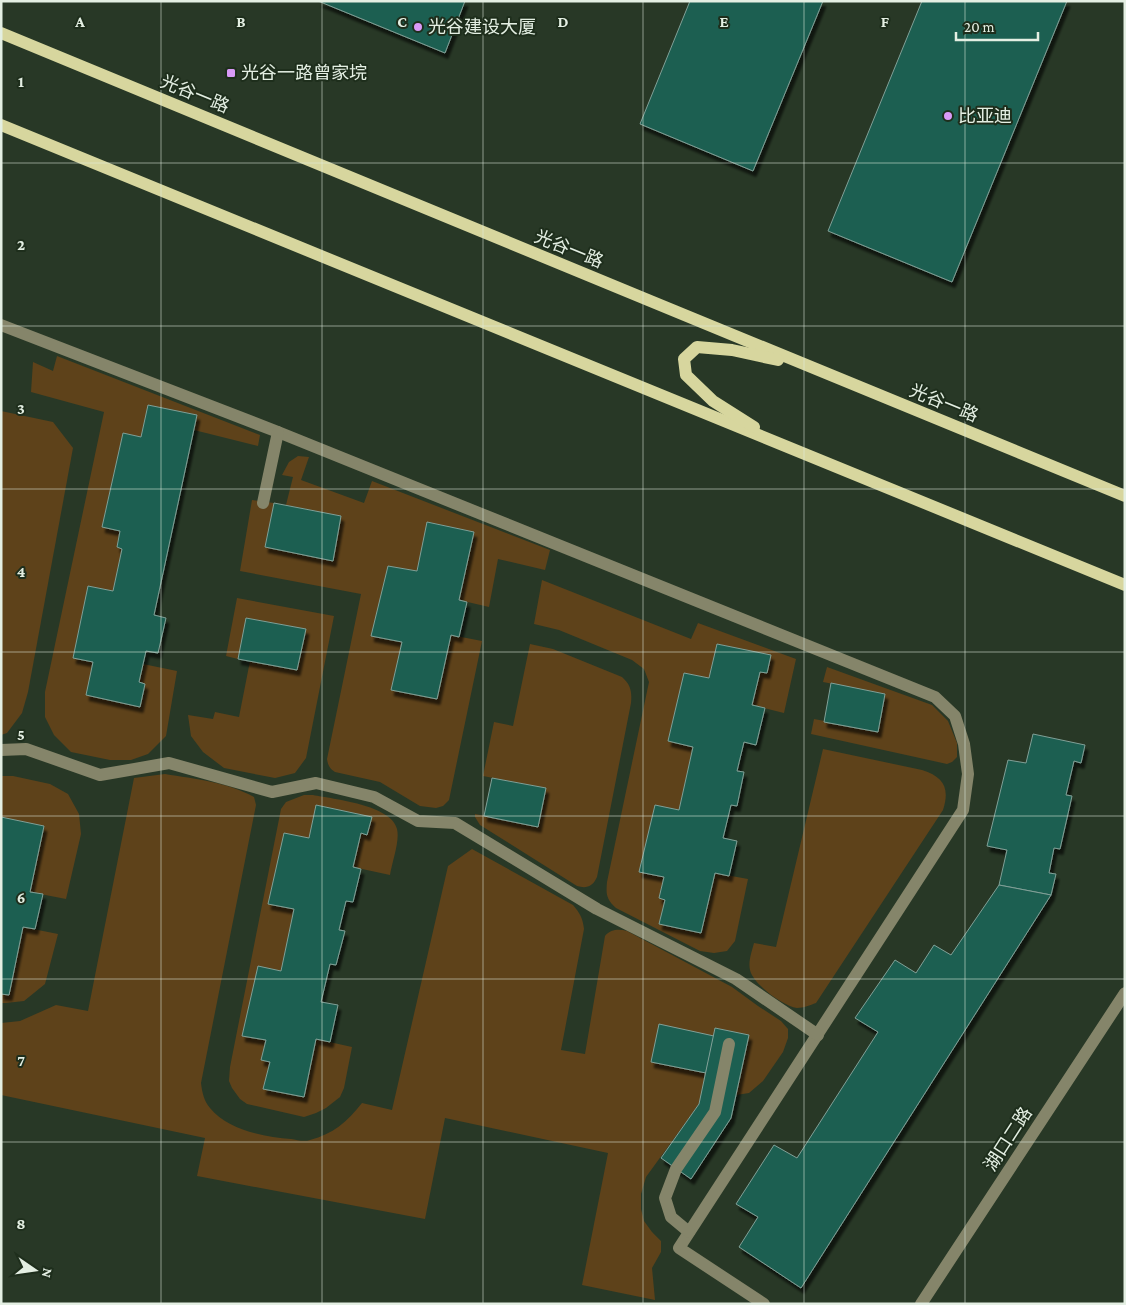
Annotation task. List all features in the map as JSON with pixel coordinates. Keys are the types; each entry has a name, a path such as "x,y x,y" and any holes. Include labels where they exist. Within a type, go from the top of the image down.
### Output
{"main road":[{"name":"光谷一路","path":"1,33 1125,496"},
{"path":"1,125 1124,585"},
{"path":"782,445 713,401 686,376 684,359 697,347 732,350 810,367"}],"street":[{"path":"1,325 278,432 935,697 955,716 964,744 968,774 963,810 679,1248 764,1304"},
{"path":"263,503 278,432"},
{"path":"1,750 26,750 100,775 169,763 272,792 316,783 374,797 418,821 455,823 597,909 736,979 818,1035"},
{"name":"湖口二路","path":"921,1304 1125,993"},
{"path":"689,1232 671,1217 665,1198 676,1169 715,1112 729,1044"}],"shaded area":[{"path":"57,356 260,435 258,446 194,430 197,415 148,405 141,437 123,433 102,527 120,531 117,547 122,549 113,591 88,586 73,658 93,662 140,707 145,684 139,682 143,664 177,671 166,736 148,754 131,760 110,760 71,752 54,735 45,717 45,692 104,412 31,392 33,362 53,371"},
{"path":"1,411 53,422 73,448 28,692 22,713 7,733 1,735"},
{"path":"298,456 309,457 301,480 364,503 372,481 550,550 545,570 498,559 489,607 459,600 474,532 428,522 417,571 388,566 372,636 402,642 391,690 451,635 482,641 449,800 443,806 436,808 420,806 380,782 335,772 328,765 327,759 361,594 240,571 252,500 274,503 266,547 333,560 341,516 286,505 293,477 282,475 289,462"},
{"path":"542,580 691,639 698,623 796,659 784,713 752,705 760,672 767,673 770,655 717,644 709,678 684,673 668,741 693,747 679,810 655,805 639,872 664,877 665,900 659,924 700,933 715,873 748,879 735,941 727,951 714,953 700,951 616,908 608,899 607,882 649,682 644,669 632,660 559,630 534,624"},
{"path":"237,598 334,616 306,758 295,773 275,778 224,768 203,752 191,736 188,715 213,719 215,712 239,717 250,661 297,670 305,629 247,618 238,659 226,656"},
{"path":"530,644 553,649 622,677 630,689 631,703 597,877 592,885 587,887 577,886 480,825 475,817 475,814 538,826 545,788 483,776 494,722 513,726"},
{"path":"827,667 932,705 948,721 957,743 957,757 947,764 811,734 814,719 878,731 885,694 823,682"},
{"path":"823,749 922,770 936,776 940,780 946,795 943,810 816,1003 797,1008 777,999 762,988 752,976 749,963 754,943 776,947"},
{"path":"165,774 233,788 254,797 256,805 201,1083 206,1102 210,1108 226,1122 236,1127 258,1134 308,1141 333,1131 351,1116 362,1103 392,1110 448,866 472,849 573,905 581,916 584,929 561,1050 585,1054 605,936 615,930 627,931 732,987 781,1021 788,1029 788,1038 783,1052 763,1081 749,1093 736,1095 749,1035 716,1028 714,1036 659,1025 652,1062 706,1073 699,1104 646,1177 641,1194 641,1209 644,1221 661,1241 661,1252 652,1268 655,1300 582,1285 608,1153 445,1118 425,1219 197,1176 205,1138 1,1095 1,1023 20,1021 56,1005 88,1011 134,778"},
{"path":"1,776 13,776 50,784 68,794 79,814 81,834 66,899 30,892 44,826 1,817"},
{"path":"304,795 361,804 385,814 393,821 398,834 390,875 353,867 361,833 367,835 371,817 317,805 281,971 258,967 242,1036 266,1040 261,1060 270,1062 263,1089 303,1097 316,1039 352,1047 344,1088 340,1097 326,1108 304,1117 247,1104 240,1099 229,1081 230,1067 281,809 286,802"},
{"path":"23,927 58,934 45,984 24,1001 1,1003 1,994 9,995"}],"building":[{"name":"光谷建设大厦","path":"318,1 465,1 445,53"},
{"path":"690,1 823,1 753,171 640,124"},
{"name":"比亚迪","path":"922,1 1067,1 952,282 828,231"},
{"path":"148,405 197,415 154,615 166,618 158,653 146,651 139,682 145,684 140,707 86,695 93,662 73,658 88,586 113,591 122,549 117,547 120,531 102,527 123,433 141,437"},
{"path":"274,503 341,516 333,561 265,547"},
{"path":"427,522 474,532 459,600 467,602 459,637 451,635 437,699 391,690 402,642 371,636 388,566 417,571"},
{"path":"246,618 306,629 297,670 238,659"},
{"path":"717,644 771,655 767,673 760,672 752,705 765,708 756,745 744,742 737,771 744,772 737,806 731,805 723,838 737,841 729,876 715,873 701,933 659,924 665,900 659,898 664,877 639,872 655,805 679,810 693,747 668,741 684,673 709,678"},
{"path":"831,683 885,694 878,732 824,722"},
{"path":"1033,734 1085,745 1081,763 1074,761 1066,795 1072,796 1060,849 1054,848 1049,873 1056,874 1051,895 999,885 1007,850 987,846 1008,760 1026,763"},
{"path":"492,778 546,788 538,827 484,816"},
{"path":"316,805 372,817 367,835 361,833 353,867 361,869 353,902 346,901 339,930 345,931 336,965 330,964 321,1002 338,1005 330,1042 316,1039 304,1097 263,1089 270,1062 261,1060 266,1040 242,1036 258,966 281,971 294,909 268,904 284,833 309,838"},
{"path":"1,817 44,826 30,892 43,894 35,929 23,927 9,995 1,994"},
{"path":"999,885 1051,895 801,1288 739,1247 758,1217 736,1204 774,1145 797,1158 878,1032 855,1018 895,960 916,973 934,945 951,955"},
{"path":"659,1024 714,1036 706,1073 651,1062"},
{"path":"715,1028 749,1035 731,1118 691,1179 661,1158 699,1104"}],"place":[{"name":"光谷建设大厦","path":"418,27"},
{"name":"光谷一路曾家垸","path":"231,73"},
{"name":"比亚迪","path":"948,116"}]}
